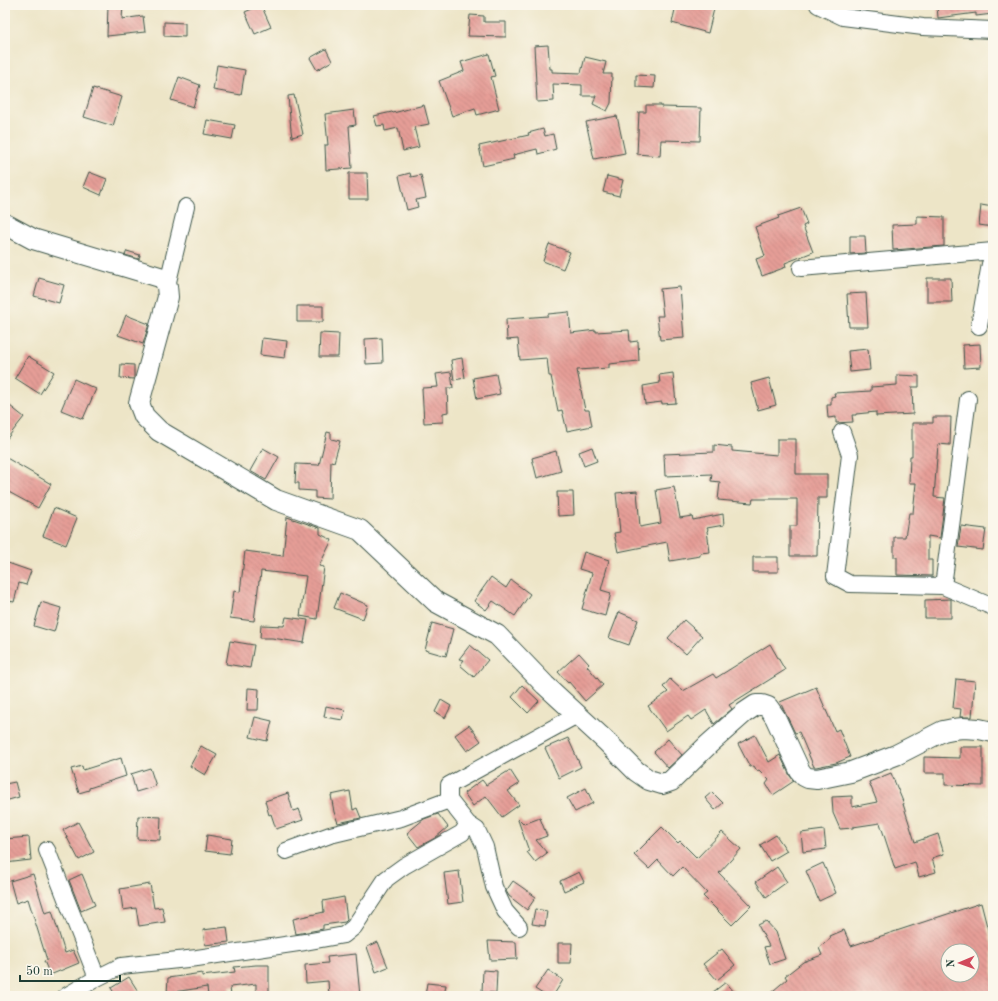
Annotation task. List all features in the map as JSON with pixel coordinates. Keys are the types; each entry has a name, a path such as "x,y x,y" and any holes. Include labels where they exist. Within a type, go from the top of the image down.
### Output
{"street":[{"path":"818,5 843,17 923,27 993,30"},
{"path":"186,207 167,286 168,297 139,403 144,416 159,431 276,500 360,530 436,602 497,635 577,715 636,771 648,780 662,784 671,781 709,744 744,713 756,705 768,707 775,718 800,771 808,778 817,779 851,772 896,755 943,731 963,728 993,732"},
{"path":"5,224 33,239 163,278 167,286"},
{"path":"801,268 993,251"},
{"path":"978,326 990,264 993,261"},
{"path":"943,586 968,399"},
{"path":"842,432 850,455 835,576 850,584 943,586 993,607"},
{"path":"519,927 505,911 494,887 485,847 477,830 468,824 449,800 449,785 577,715"},
{"path":"286,851 330,835 401,818 449,800"},
{"path":"66,996 121,966 197,958 344,935 354,927 386,880 404,866 462,833 468,824"},
{"path":"47,850 98,978"}],"building":[{"path":"108,5 123,5 122,19 143,16 145,32 107,36"},
{"path":"261,5 271,27 255,34 245,12"},
{"path":"676,5 715,5 708,33 672,23"},
{"path":"937,5 993,5 993,14 976,16 976,13 938,18"},
{"path":"470,15 484,16 484,22 506,22 506,37 468,36"},
{"path":"164,22 185,23 185,37 164,36"},
{"path":"548,45 550,69 552,69 552,72 581,73 585,57 606,62 603,74 612,74 611,103 607,111 593,104 596,96 582,96 582,85 553,84 554,101 537,102 534,46"},
{"path":"326,49 332,61 317,70 310,58"},
{"path":"489,54 495,76 491,77 499,109 477,115 475,108 452,116 439,81 464,71 461,62"},
{"path":"217,65 245,70 241,95 213,90"},
{"path":"636,75 655,76 654,88 636,87"},
{"path":"179,77 200,85 193,107 171,100"},
{"path":"93,88 122,97 113,126 84,117"},
{"path":"294,95 303,134 292,137 288,96"},
{"path":"424,105 429,124 414,127 419,147 403,151 398,128 385,131 384,125 377,126 374,116"},
{"path":"646,105 701,108 700,141 661,140 660,156 637,154 639,112 646,112"},
{"path":"354,110 356,125 349,126 352,168 326,170 325,145 328,145 325,114"},
{"path":"617,116 625,153 594,159 586,122"},
{"path":"207,120 235,125 232,139 204,134"},
{"path":"543,129 545,136 553,134 556,149 538,154 537,149 513,155 514,159 483,166 479,146 529,135 528,133"},
{"path":"89,172 107,179 101,195 83,187"},
{"path":"349,173 367,173 368,199 349,199"},
{"path":"410,173 411,177 421,175 426,198 416,200 418,207 407,210 399,176"},
{"path":"607,176 623,180 619,196 603,192"},
{"path":"981,205 993,207 993,227 979,225"},
{"path":"801,208 807,224 803,226 813,252 785,263 786,267 762,276 756,259 765,256 755,227 779,218 778,216"},
{"path":"917,216 944,217 944,246 893,250 892,225 917,224"},
{"path":"850,236 865,236 866,253 850,254"},
{"path":"549,244 570,252 563,269 543,261"},
{"path":"127,251 140,255 139,259 125,255"},
{"path":"39,278 64,285 59,303 34,296"},
{"path":"927,278 951,278 952,302 927,302"},
{"path":"680,287 684,338 660,340 657,316 663,316 660,289"},
{"path":"866,293 868,327 849,327 847,294"},
{"path":"297,306 323,306 323,322 297,322"},
{"path":"569,312 571,333 596,330 596,332 629,330 630,342 638,341 639,361 609,364 609,368 577,370 585,410 589,410 592,426 567,431 562,410 558,411 551,376 549,376 547,358 520,360 518,339 507,340 506,319 548,316 548,314"},
{"path":"126,315 149,324 143,344 118,335"},
{"path":"320,333 339,334 338,357 319,357"},
{"path":"262,338 287,341 285,358 260,355"},
{"path":"382,338 383,363 366,364 365,339"},
{"path":"980,344 981,367 964,368 963,345"},
{"path":"868,349 870,370 850,372 848,351"},
{"path":"28,356 54,372 40,394 15,378"},
{"path":"462,358 465,378 454,380 451,360"},
{"path":"121,364 134,365 134,379 120,378"},
{"path":"451,372 453,388 447,388 448,412 443,413 443,422 424,423 422,388 438,387 436,374"},
{"path":"673,373 676,403 662,404 662,402 645,404 643,386 660,383 659,375"},
{"path":"496,374 500,394 477,399 473,378"},
{"path":"897,375 919,376 919,387 912,387 913,414 876,416 876,412 856,414 852,415 853,422 836,423 836,417 828,418 827,405 831,405 831,397 835,396 834,393 871,391 871,387 897,385"},
{"path":"769,378 776,405 758,410 751,383"},
{"path":"74,379 96,389 83,419 61,410"},
{"path":"5,402 24,417 5,441"},
{"path":"933,417 951,417 950,445 938,444 934,497 945,498 940,538 928,536 928,560 932,560 932,576 897,575 897,557 894,557 894,537 905,537 909,513 913,513 916,483 909,483 910,456 912,456 912,423 933,423"},
{"path":"327,432 331,433 331,439 340,441 334,462 331,461 330,499 315,498 315,491 299,490 299,483 295,483 296,464 319,465"},
{"path":"777,439 796,439 796,474 827,474 827,498 818,498 817,556 790,556 790,526 797,526 797,499 753,499 752,503 718,500 720,482 711,481 712,474 665,476 664,454 714,452 714,445 732,447 732,451 777,455"},
{"path":"592,447 597,461 584,466 579,452"},
{"path":"263,448 279,457 266,480 250,471"},
{"path":"556,451 561,471 537,478 532,458"},
{"path":"5,457 51,484 38,508 5,490"},
{"path":"674,487 680,518 692,516 693,520 723,514 724,525 707,528 710,552 700,553 700,556 670,561 667,542 618,552 614,533 620,532 616,493 637,491 640,527 661,523 656,490"},
{"path":"557,492 573,492 574,515 558,516"},
{"path":"54,508 77,518 66,545 43,536"},
{"path":"287,517 320,528 320,534 332,540 319,566 324,567 317,619 300,616 306,576 261,571 254,621 230,618 234,591 240,592 245,551 283,556"},
{"path":"961,526 986,529 983,550 958,547"},
{"path":"584,552 609,560 601,590 611,593 605,616 582,609 592,573 579,569"},
{"path":"753,557 778,557 778,572 753,572"},
{"path":"5,562 31,571 26,585 19,583 14,602 5,600"},
{"path":"491,577 506,588 511,580 530,594 515,616 493,601 486,610 474,601"},
{"path":"340,593 368,605 363,619 334,608"},
{"path":"951,599 951,618 925,618 925,600"},
{"path":"41,602 61,608 54,632 34,626"},
{"path":"619,612 638,620 629,645 609,638"},
{"path":"286,617 308,620 304,643 272,638 260,638 261,625 284,626"},
{"path":"684,620 702,636 686,654 668,638"},
{"path":"432,623 453,629 446,656 425,650"},
{"path":"230,641 254,645 250,668 226,664"},
{"path":"770,644 785,670 729,705 732,709 714,724 706,710 691,720 688,716 666,731 648,706 668,692 663,687 670,679 683,691 713,674 716,678"},
{"path":"470,645 488,660 474,677 460,665 464,660 459,659"},
{"path":"579,653 589,664 587,666 603,685 585,701 569,682 568,683 558,672"},
{"path":"956,679 975,681 972,717 960,717 961,709 953,708"},
{"path":"522,685 539,701 528,713 512,697"},
{"path":"816,687 835,731 839,729 850,757 836,763 814,767 799,732 795,733 780,702"},
{"path":"248,688 259,689 258,710 247,710"},
{"path":"441,700 451,706 445,718 435,712"},
{"path":"326,706 345,710 343,720 324,717"},
{"path":"255,717 272,721 267,741 250,737"},
{"path":"469,725 481,741 467,751 455,735"},
{"path":"755,735 769,762 780,755 794,781 773,795 766,784 769,780 759,770 757,771 754,766 750,767 738,744"},
{"path":"568,738 581,767 559,778 545,748"},
{"path":"668,739 682,755 668,768 654,752"},
{"path":"201,746 217,755 205,775 190,766"},
{"path":"960,747 983,747 983,786 945,785 945,773 924,773 924,757 960,758"},
{"path":"121,758 126,776 89,788 89,790 79,793 71,769 82,766 83,770"},
{"path":"150,768 156,786 136,792 131,774"},
{"path":"510,770 519,784 508,791 519,805 502,817 486,796 473,806 464,793 482,780 486,785"},
{"path":"891,773 904,804 915,842 938,834 944,854 932,858 936,872 919,877 915,862 895,869 880,823 840,829 833,813 832,797 852,796 852,807 877,802 869,782"},
{"path":"15,782 19,797 5,801 5,784"},
{"path":"586,788 593,803 575,812 567,798"},
{"path":"350,791 353,810 357,808 361,818 338,823 334,812 331,795"},
{"path":"712,792 723,803 715,810 705,798"},
{"path":"288,793 293,811 299,809 303,820 276,829 271,814 269,815 265,801"},
{"path":"438,814 448,827 435,838 418,847 407,833 424,819"},
{"path":"138,816 161,817 160,840 137,839"},
{"path":"540,818 547,836 536,840 547,853 535,862 527,852 529,851 518,820 519,819 524,824"},
{"path":"78,822 94,852 79,860 63,830"},
{"path":"662,827 678,843 680,841 697,858 722,832 741,849 719,873 751,906 732,925 703,896 707,893 682,867 673,876 658,860 649,869 634,855"},
{"path":"824,830 826,849 803,852 801,833"},
{"path":"207,835 232,839 230,854 205,851"},
{"path":"776,835 787,851 770,861 760,845"},
{"path":"29,837 31,860 5,863 5,839"},
{"path":"823,863 836,893 819,901 806,871"},
{"path":"777,867 787,882 766,897 756,882"},
{"path":"459,871 463,902 448,904 444,873"},
{"path":"579,872 584,882 564,891 560,881"},
{"path":"33,874 45,913 52,911 65,953 73,950 79,963 50,975 44,961 47,960 28,899 16,903 10,881"},
{"path":"82,874 95,905 81,911 69,880"},
{"path":"513,881 536,897 527,910 509,896 506,891"},
{"path":"150,884 154,908 162,907 165,922 139,926 136,908 123,910 120,889"},
{"path":"344,897 347,920 345,922 323,925 323,929 296,934 293,919 324,912 323,901"},
{"path":"981,903 993,950 993,996 767,996 787,979 785,976 803,962 822,955 819,948 831,938 830,936 844,930 851,946"},
{"path":"535,909 547,911 545,926 532,924"},
{"path":"766,921 776,932 785,959 770,964 764,947 769,946 758,925"},
{"path":"227,927 229,942 205,945 203,930"},
{"path":"488,941 516,942 517,959 490,960"},
{"path":"378,942 388,967 376,972 367,947"},
{"path":"558,943 572,943 571,963 558,963"},
{"path":"722,949 735,965 717,980 703,964"},
{"path":"356,954 360,996 329,996 328,981 306,983 305,965 328,963 327,957"},
{"path":"269,965 269,996 256,996 256,984 230,987 231,996 208,996 207,987 167,993 168,978 202,973 202,976 235,972 234,967"},
{"path":"483,970 497,971 496,993 482,992"},
{"path":"548,970 563,980 553,996 546,996 535,989"},
{"path":"129,977 141,996 116,996 111,988"},
{"path":"726,982 737,996 708,996"},
{"path":"427,983 446,985 444,996 425,996"}]}
